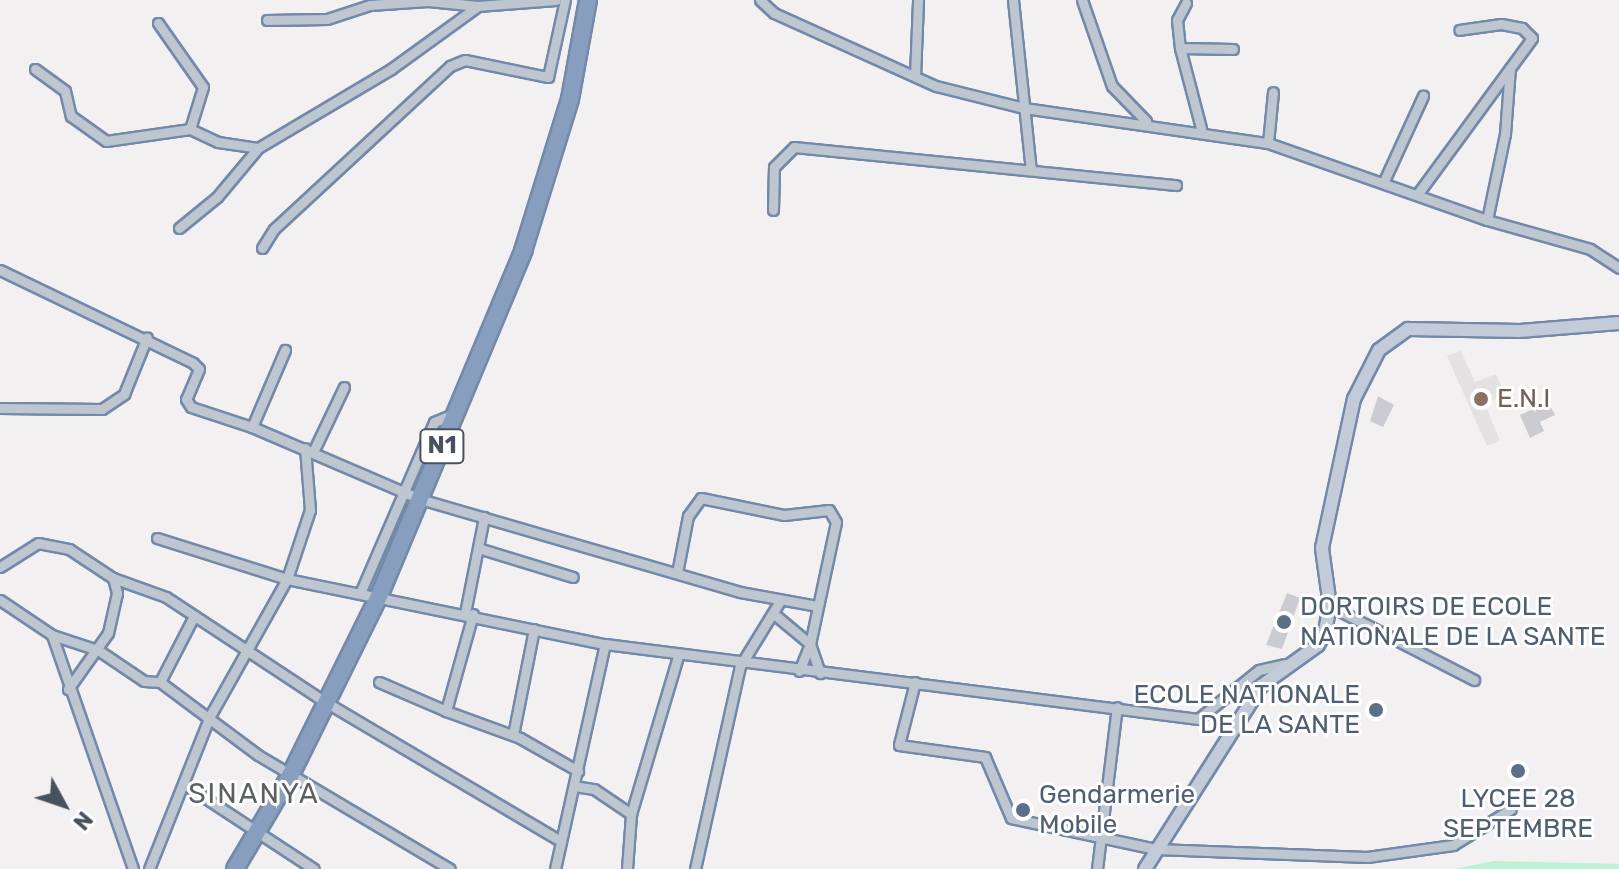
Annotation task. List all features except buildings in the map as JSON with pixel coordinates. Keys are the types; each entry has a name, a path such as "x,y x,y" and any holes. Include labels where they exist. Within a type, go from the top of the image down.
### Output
{"highway":[{"name":"N1","path":"235,869 291,774 379,596 413,496 456,413 523,251 570,99 588,0"}],"street":[{"path":"760,0 774,13 915,76 1024,108 1201,128 1268,143 1419,192 1487,220 1590,249 1619,268"},
{"path":"915,76 918,0"},
{"path":"1013,0 1031,170"},
{"path":"1082,0 1112,86 1146,121"},
{"path":"262,248 274,229 450,66 465,60 548,77 560,2 478,6 428,1 370,5 327,19 267,20"},
{"path":"1186,3 1177,20 1180,48 1201,128"},
{"path":"179,228 217,197 258,148 391,69 478,6"},
{"path":"158,23 203,87 190,129"},
{"path":"1419,192 1510,68 1531,33 1501,24 1459,30"},
{"path":"1180,48 1233,49"},
{"path":"1487,220 1510,68"},
{"path":"35,69 65,91 71,116 106,141 190,129 218,142 258,148"},
{"path":"1268,143 1273,92"},
{"path":"1384,181 1423,96"},
{"path":"773,210 774,167 794,147 1176,185"},
{"path":"0,270 147,337 199,369 186,399 191,407 252,427 413,496 677,573 780,601 817,606"},
{"path":"157,538 287,579 469,613 605,644 740,666 915,682 1198,719 1259,670 1285,664 1318,645 1330,606 1322,548 1354,399 1379,350 1408,329 1520,331 1619,323"},
{"path":"0,408 102,409 124,394 147,337"},
{"path":"252,427 285,350"},
{"path":"149,869 210,716 251,651 287,579 310,510 309,450 344,387"},
{"path":"361,591 413,496"},
{"path":"677,573 688,516 701,498 784,515 829,510 836,522 810,644 799,671"},
{"path":"446,711 469,613 484,517"},
{"path":"0,567 38,543 69,549 113,578 166,597 327,703 557,839"},
{"path":"478,548 573,577"},
{"path":"68,689 98,650 115,604 113,578"},
{"path":"0,600 52,635 98,650 144,681 160,682 291,774 450,869"},
{"path":"695,869 740,666 780,601"},
{"path":"1330,606 1474,680"},
{"path":"774,614 810,644 820,673"},
{"path":"160,682 194,616"},
{"path":"513,735 534,629"},
{"path":"52,635 68,689 133,869"},
{"path":"555,869 557,839 578,771 605,644"},
{"path":"627,869 631,814 678,656"},
{"path":"1145,869 1232,725 1285,664"},
{"path":"379,682 513,735 578,771"},
{"path":"915,682 899,745 985,757 1011,818 1103,838 1156,849 1367,857 1453,845 1511,809"},
{"path":"1097,869 1117,707"},
{"path":"184,784 314,869"},
{"path":"574,786 594,789 631,814"}],"shaded area":[{"name":"E.N.I","path":"1461,351 1475,382 1496,374 1505,395 1485,404 1500,441 1487,446 1447,356"}],"green space":[{"path":"1494,861 1619,864 1619,869 1454,869"}],"place":[{"name":"E.N.I","path":"1481,399"},
{"name":"DORTOIRS DE ECOLE NATIONALE DE LA SANTE","path":"1284,622"},
{"name":"ECOLE NATIONALE DE LA SANTE","path":"1376,710"},
{"name":"LYCEE 28 SEPTEMBRE","path":"1518,771"},
{"name":"Gendarmerie Mobile","path":"1023,810"}],"district":[{"name":"SINANYA","path":"254,794"}]}
